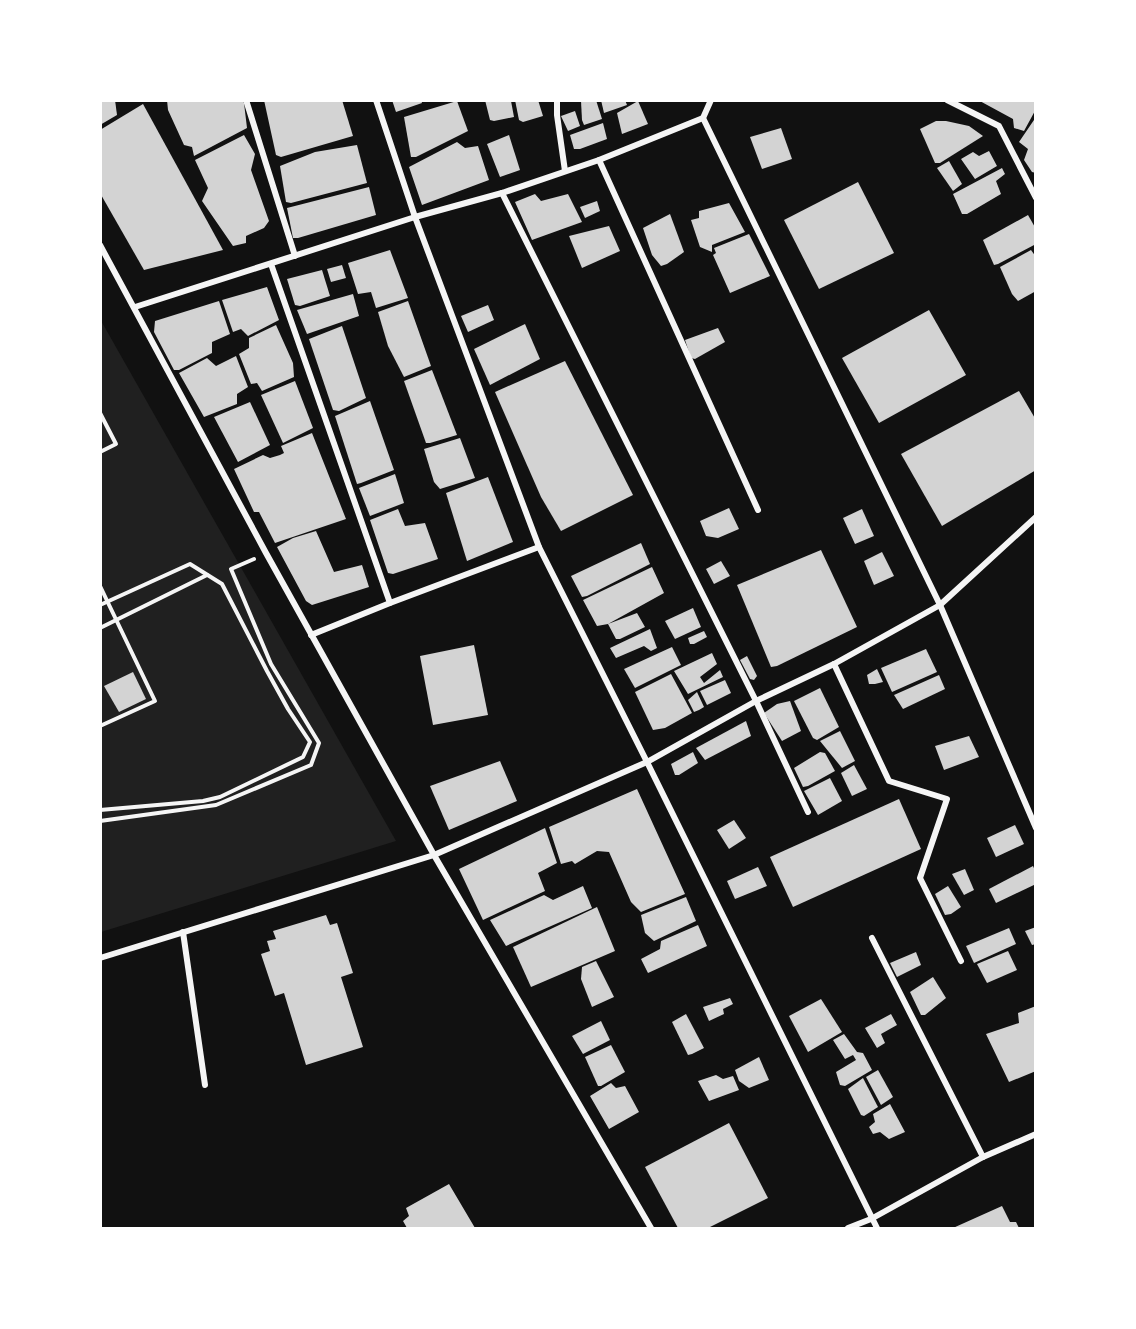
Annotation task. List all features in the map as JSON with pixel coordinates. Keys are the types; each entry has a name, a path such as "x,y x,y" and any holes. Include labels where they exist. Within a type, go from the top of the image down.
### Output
{"street":[{"path":"246,100 295,256"},
{"path":"376,100 415,217 539,547 648,762 877,1228"},
{"path":"558,100 557,115 565,171"},
{"path":"135,307 415,217 502,193 599,160 703,118 711,100"},
{"path":"947,100 999,126 1035,197"},
{"path":"703,118 940,605 1035,828"},
{"path":"599,160 758,510"},
{"path":"502,193 756,701 808,812"},
{"path":"100,245 266,553 434,855 651,1228"},
{"path":"271,264 390,603"},
{"path":"100,958 434,855 648,762 756,701 834,664 940,605 1035,517"},
{"path":"311,635 539,547"},
{"path":"834,664 890,781 947,799 920,878 961,961"},
{"path":"183,932 205,1085"},
{"path":"872,938 983,1156"},
{"path":"848,1228 871,1219 983,1156 1035,1134"}],"path":[{"path":"100,413 116,444 100,452"},
{"path":"100,820 216,806 311,765 319,743 271,664 231,569 266,553"},
{"path":"100,605 190,564 222,584 288,710 310,742 303,757 220,797 203,801 100,810"},
{"path":"100,628 208,575"},
{"path":"100,586 155,701 100,726"}],"shaded area":[{"path":"100,319 396,841 101,932 100,932"}],"building":[{"path":"100,100 115,100 117,115 100,125"},
{"path":"167,100 242,100 247,128 194,156 192,147 184,145 168,110"},
{"path":"264,100 342,100 353,136 281,157 276,155"},
{"path":"392,100 421,100 422,103 396,112"},
{"path":"485,100 511,101 514,117 490,120"},
{"path":"515,100 538,100 543,116 523,122 519,120"},
{"path":"596,100 602,119 584,125 581,101"},
{"path":"601,100 625,100 627,105 604,113"},
{"path":"978,100 1036,100 1036,109 1024,131 1014,128 1013,119"},
{"path":"457,101 468,131 416,157 411,157 404,117"},
{"path":"638,101 648,124 622,134 617,113"},
{"path":"143,104 223,250 144,270 100,193 100,130"},
{"path":"575,111 580,126 568,131 561,116"},
{"path":"1036,117 1036,173 1032,172 1024,160 1028,149 1019,142"},
{"path":"936,121 969,126 983,136 940,163 935,163 920,129"},
{"path":"603,123 607,139 574,149 570,135"},
{"path":"781,128 792,159 762,169 750,137"},
{"path":"244,135 255,154 251,170 269,221 264,228 246,236 246,243 233,246 202,201 208,188 195,160"},
{"path":"509,135 520,170 500,177 487,144"},
{"path":"457,142 465,148 478,146 489,180 422,205 409,167"},
{"path":"357,145 367,183 291,203 286,202 280,166 315,152"},
{"path":"989,151 997,166 975,179 961,159 973,152 979,156"},
{"path":"949,161 962,184 953,191 937,168"},
{"path":"1002,168 1005,174 996,181 1001,194 967,214 962,214 953,194"},
{"path":"858,182 894,253 819,289 784,220"},
{"path":"369,187 376,215 293,238 287,208"},
{"path":"535,194 541,201 568,194 582,222 532,240 515,202"},
{"path":"597,201 600,211 585,218 580,207"},
{"path":"729,203 745,232 712,245 712,252 700,247 691,220 699,218 699,211"},
{"path":"670,214 684,252 661,266 652,255 643,228"},
{"path":"1028,215 1036,229 1036,244 994,265 983,240"},
{"path":"609,226 620,251 582,268 569,236"},
{"path":"749,234 770,276 730,293 713,255 716,253 714,248"},
{"path":"390,250 408,298 376,308 371,292 358,294 348,263"},
{"path":"1031,250 1036,257 1036,291 1018,301 1012,294 1000,267"},
{"path":"342,265 346,278 331,282 327,269"},
{"path":"322,270 330,296 300,306 295,305 287,279"},
{"path":"267,287 279,320 248,336 241,329 233,332 222,300"},
{"path":"353,294 359,316 307,334 297,310"},
{"path":"219,301 230,334 212,342 212,353 179,370 174,370 154,332 155,321"},
{"path":"408,301 431,366 404,377 388,346 378,312"},
{"path":"488,305 494,320 468,332 461,316"},
{"path":"929,310 966,375 879,423 842,358"},
{"path":"525,324 540,359 490,385 474,349"},
{"path":"276,325 293,363 294,377 262,391 257,383 251,384 239,354 249,348 249,338"},
{"path":"342,326 366,398 339,411 333,410 309,339"},
{"path":"718,328 725,342 695,359 691,358 685,340"},
{"path":"236,356 248,387 237,394 237,404 204,417 179,373 207,358 216,366"},
{"path":"565,361 633,495 561,531 541,497 495,392"},
{"path":"432,370 457,435 426,443 404,381"},
{"path":"295,381 313,428 283,443 261,395"},
{"path":"1019,391 1036,420 1036,470 942,526 901,454"},
{"path":"370,401 394,470 357,484 335,416"},
{"path":"250,402 270,445 238,462 214,417"},
{"path":"312,433 346,519 275,543 259,512 254,512 234,469 263,455 270,458 280,455 284,453 281,446"},
{"path":"460,438 475,478 440,489 434,482 424,449"},
{"path":"395,474 404,503 370,516 359,488"},
{"path":"488,477 513,542 467,561 446,493"},
{"path":"729,508 739,529 718,538 706,536 700,521"},
{"path":"398,509 405,526 425,523 438,559 393,574 388,573 370,520"},
{"path":"862,509 874,536 855,544 843,518"},
{"path":"316,531 334,572 362,565 369,587 312,605 306,601 277,547 293,538"},
{"path":"641,543 650,564 582,597 571,576"},
{"path":"821,550 857,627 771,667 737,585"},
{"path":"882,552 894,576 874,585 864,561"},
{"path":"721,561 730,576 714,584 706,569"},
{"path":"652,567 664,593 608,624 597,626 583,600"},
{"path":"693,608 701,627 675,639 665,621"},
{"path":"637,613 645,627 616,639 608,624"},
{"path":"650,629 657,648 651,651 644,646 616,658 610,648"},
{"path":"704,631 707,637 690,644 688,638"},
{"path":"474,645 488,715 433,725 420,656"},
{"path":"672,647 681,665 635,688 624,669"},
{"path":"926,649 937,672 892,692 881,668"},
{"path":"712,653 717,664 700,677 704,683 720,670 723,677 688,694 674,671"},
{"path":"747,656 757,676 754,680 750,679 740,660"},
{"path":"877,669 883,682 869,684 867,675"},
{"path":"133,672 146,699 119,712 104,686"},
{"path":"671,674 692,713 665,728 653,730 635,692"},
{"path":"939,675 945,689 903,709 894,695"},
{"path":"725,680 731,693 707,705 700,691"},
{"path":"820,688 839,727 817,740 813,738 794,701"},
{"path":"697,692 704,707 694,712 688,700"},
{"path":"790,701 801,731 782,741 764,713 777,704"},
{"path":"746,721 751,736 705,760 696,748"},
{"path":"840,731 855,761 842,768 820,741"},
{"path":"969,736 979,757 944,770 935,746"},
{"path":"693,752 698,763 679,775 675,775 671,764"},
{"path":"820,752 825,753 835,771 803,787 794,768"},
{"path":"500,761 517,801 449,830 430,786"},
{"path":"854,765 867,789 852,796 841,773"},
{"path":"830,778 842,801 818,815 804,791"},
{"path":"637,789 685,894 641,912 631,902 609,852 597,851 575,864 572,861 561,864 549,827"},
{"path":"899,799 921,849 793,907 770,857"},
{"path":"734,820 746,838 729,849 717,830"},
{"path":"1015,825 1024,844 996,857 987,838"},
{"path":"545,828 557,863 538,873 545,891 483,920 459,869"},
{"path":"1033,866 1036,873 1036,884 996,903 989,889"},
{"path":"758,867 767,886 735,899 727,881"},
{"path":"965,869 974,890 964,895 952,874"},
{"path":"583,886 592,908 506,946 490,920 544,895 553,900"},
{"path":"948,886 961,907 945,915 935,894"},
{"path":"686,897 696,921 654,941 645,933 641,915"},
{"path":"597,907 615,951 531,987 513,947"},
{"path":"326,915 330,925 337,923 353,973 341,977 363,1047 306,1065 284,993 275,996 261,954 270,951 267,941 276,939 273,931"},
{"path":"698,925 707,946 648,973 641,959 660,949 661,941"},
{"path":"1036,927 1036,944 1032,945 1025,931"},
{"path":"1009,928 1016,944 974,963 966,946"},
{"path":"1008,951 1017,970 987,983 977,964"},
{"path":"916,952 921,965 897,977 890,963"},
{"path":"596,961 614,997 592,1007 581,979 582,967"},
{"path":"933,977 946,998 925,1015 921,1015 910,992"},
{"path":"730,998 733,1004 723,1009 724,1014 709,1021 703,1007"},
{"path":"821,999 842,1032 808,1052 789,1016"},
{"path":"1036,1006 1036,1071 1009,1082 986,1034 1019,1023 1018,1013"},
{"path":"686,1014 704,1048 688,1055 672,1022"},
{"path":"891,1014 897,1025 881,1034 885,1043 877,1048 865,1028"},
{"path":"601,1021 610,1040 583,1054 572,1036"},
{"path":"844,1034 857,1052 863,1053 872,1070 845,1086 840,1085 836,1072 856,1060 853,1055 845,1059 833,1040"},
{"path":"611,1045 625,1072 598,1086 585,1057"},
{"path":"759,1057 769,1080 749,1088 739,1081 735,1070"},
{"path":"878,1070 893,1097 881,1105 866,1077"},
{"path":"716,1075 723,1079 733,1076 739,1090 709,1101 698,1081"},
{"path":"863,1078 878,1107 864,1116 861,1115 848,1089"},
{"path":"611,1083 616,1088 625,1086 639,1112 609,1129 590,1096"},
{"path":"890,1104 905,1132 889,1139 880,1132 873,1134 869,1127 875,1122 873,1114"},
{"path":"729,1123 768,1198 708,1228 678,1228 645,1167"},
{"path":"449,1184 475,1228 407,1228 403,1221 409,1216 406,1208"},
{"path":"1002,1206 1010,1222 1016,1222 1019,1228 953,1228"}]}
